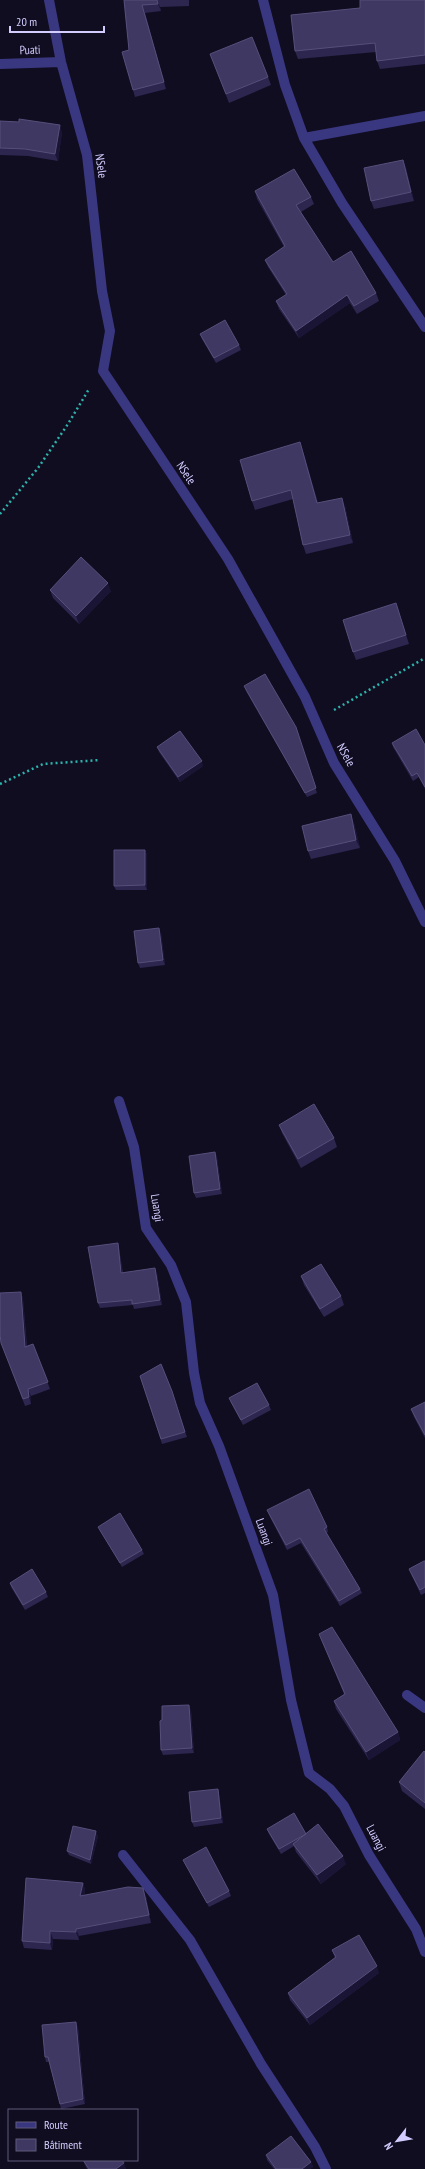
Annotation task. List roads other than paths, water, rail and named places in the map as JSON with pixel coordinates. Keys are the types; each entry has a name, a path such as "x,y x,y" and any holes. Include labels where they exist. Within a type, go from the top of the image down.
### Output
{"street":[{"name":"NSele","path":"49,0 61,62 87,155 102,291 110,331 103,371 228,559 305,697 314,722 334,763 395,861 425,922"},
{"path":"262,0 285,85 304,138 342,203 425,327"},
{"name":"Puati","path":"0,64 61,62"},
{"path":"304,138 425,116"},
{"name":"Luangi","path":"119,1101 134,1147 146,1228 171,1265 186,1302 194,1373 200,1403 219,1446 273,1596 290,1700 309,1773 330,1790 344,1806 369,1855 416,1929 425,1952"},
{"path":"406,1695 425,1708"},
{"path":"123,1854 190,1940 261,2064 315,2147 326,2169"}]}
